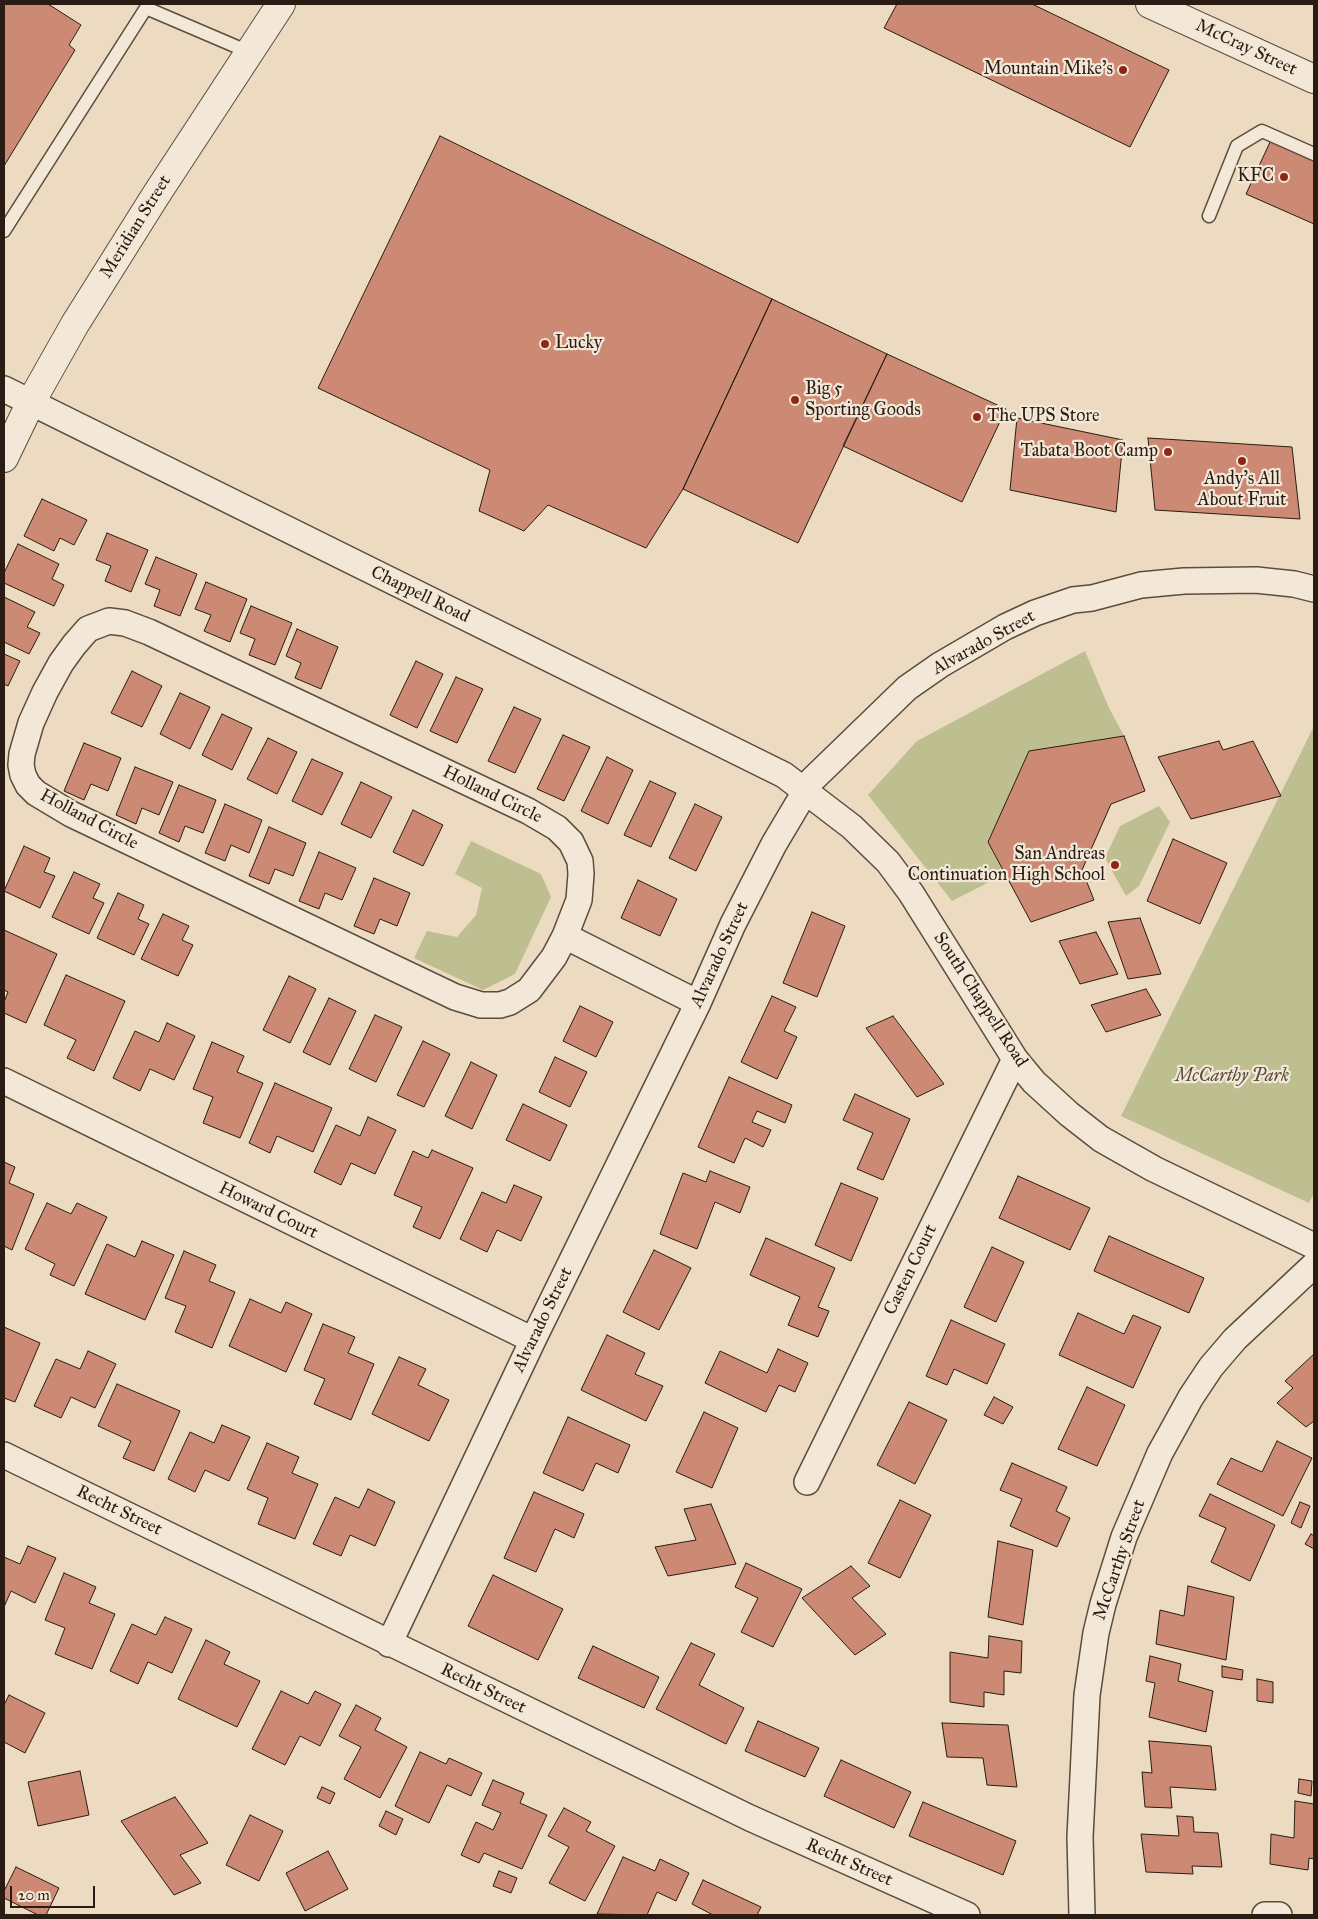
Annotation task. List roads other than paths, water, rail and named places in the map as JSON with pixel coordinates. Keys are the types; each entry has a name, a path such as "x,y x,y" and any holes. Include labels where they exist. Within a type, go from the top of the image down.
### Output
{"street":[{"name":"Meridian Street","path":"4,458 32,402 79,317 281,4"},
{"name":"McCray Street","path":"1150,4 1314,79"},
{"name":"Chappell Road","path":"4,389 784,775 806,792"},
{"name":"Alvarado Street","path":"389,1644 533,1340 698,1003 733,924 774,844 812,780 908,688 940,665 1005,627 1035,613 1073,600 1092,598 1141,585 1176,581 1256,580 1294,584 1314,589"},
{"name":"Holland Circle","path":"109,621 125,623 149,632 528,811 557,828 571,842 580,861 581,874 579,900 565,936 554,957 529,990 521,996 500,1005 480,1005 455,998 71,814 36,794 28,785 21,765 22,754 31,723 61,663 88,629 109,621"},
{"name":"South Chappell Road","path":"806,792 852,827 888,862 911,893 1016,1059 1034,1082 1069,1114 1101,1139 1154,1169 1314,1246"},
{"path":"565,936 698,1003"},
{"name":"Casten Court","path":"807,1482 1016,1059"},
{"name":"Howard Court","path":"4,1081 533,1340"},
{"name":"McCarthy Street","path":"1082,1915 1080,1837 1087,1695 1101,1611 1124,1537 1160,1453 1191,1397 1211,1367 1235,1340 1314,1265"},
{"name":"Recht Street","path":"4,1455 750,1818 966,1915"},
{"path":"1265,1915 1279,1915"}],"lane":[{"path":"4,231 148,6 249,52"},
{"path":"1209,216 1237,146 1262,131 1314,154"}],"place":[{"name":"Mountain Mike's","path":"1123,70"},
{"name":"KFC","path":"1284,177"},
{"name":"Lucky","path":"545,344"},
{"name":"Big 5 Sporting Goods","path":"795,400"},
{"name":"The UPS Store","path":"977,417"},
{"name":"Tabata Boot Camp","path":"1168,452"},
{"name":"Andy's All About Fruit","path":"1242,461"},
{"name":"San Andreas Continuation High School","path":"1115,865"}],"park label":[{"name":"McCarthy Park","path":"1232,1077"}]}
